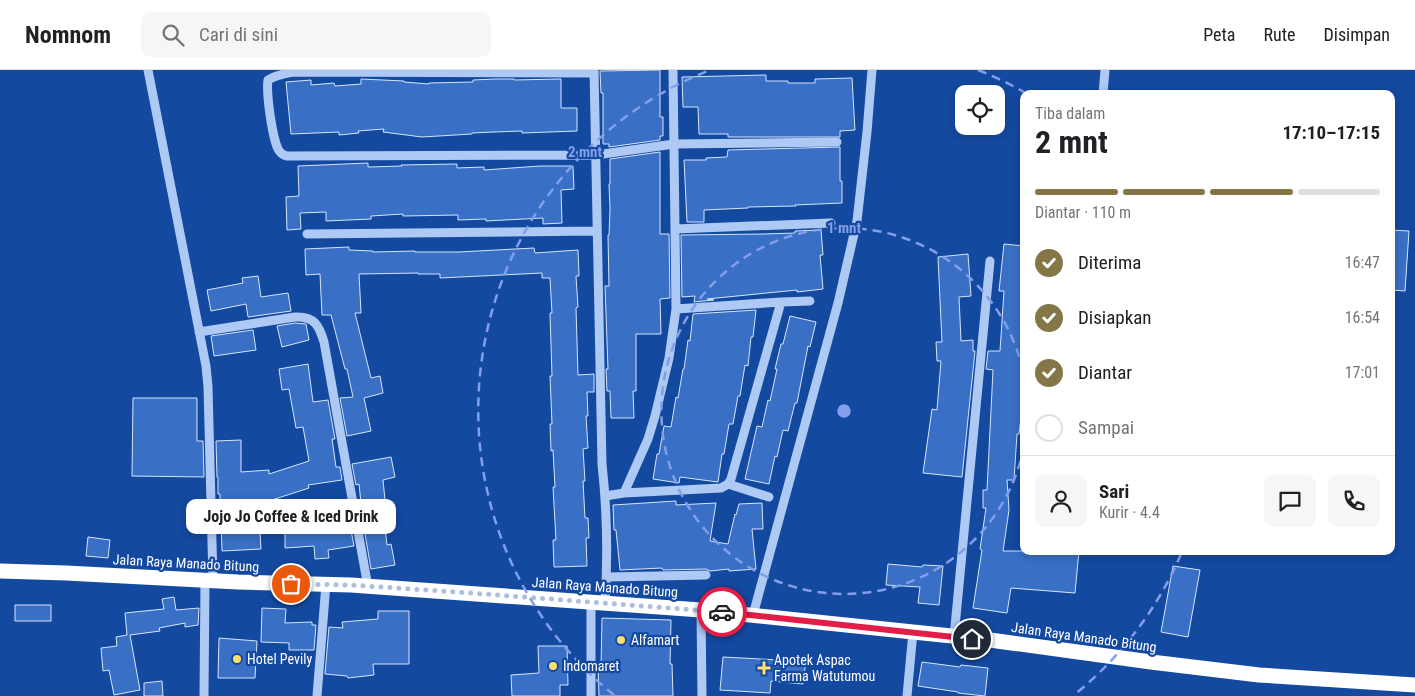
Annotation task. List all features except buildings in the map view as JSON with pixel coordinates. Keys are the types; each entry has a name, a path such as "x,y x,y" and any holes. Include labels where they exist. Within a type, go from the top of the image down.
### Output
{"highway":[{"name":"Jalan Raya Manado Bitung","path":"0,571 326,584 701,610 1048,647 1152,662 1260,674 1415,686"}],"street":[{"path":"148,70 208,387 209,580 204,696"},
{"path":"624,493 648,439 655,416 670,358 676,309 673,70"},
{"path":"753,615 838,303 857,221 872,70"},
{"path":"1103,90 1105,70"},
{"path":"591,696 598,603 607,577 605,496 602,464 596,155 594,71 293,72 268,80 272,127 279,151 283,155 596,155 674,144 837,142"},
{"path":"675,229 832,223"},
{"path":"307,234 597,231"},
{"path":"954,637 990,261"},
{"path":"676,309 810,301"},
{"path":"605,496 624,493 721,488 728,484 781,302"},
{"path":"199,332 300,317 305,317 316,324 324,342 368,587"},
{"path":"728,484 768,497"},
{"path":"607,577 706,575"},
{"path":"317,696 326,584"},
{"path":"701,610 702,696"},
{"path":"907,696 913,632"}],"way so far":[{"path":"291,584 351,585 722,612"}],"place":[{"name":"Jojo Jo Coffee & Iced Drink","path":"291,584"},
{"name":"Alfamart","path":"621,640"},
{"name":"Hotel Pevily","path":"237,659"},
{"name":"Indomaret","path":"553,666"},
{"name":"Apotek Aspac Farma Watutumou","path":"764,668"}],"route":[{"path":"722,612 972,639"}]}
